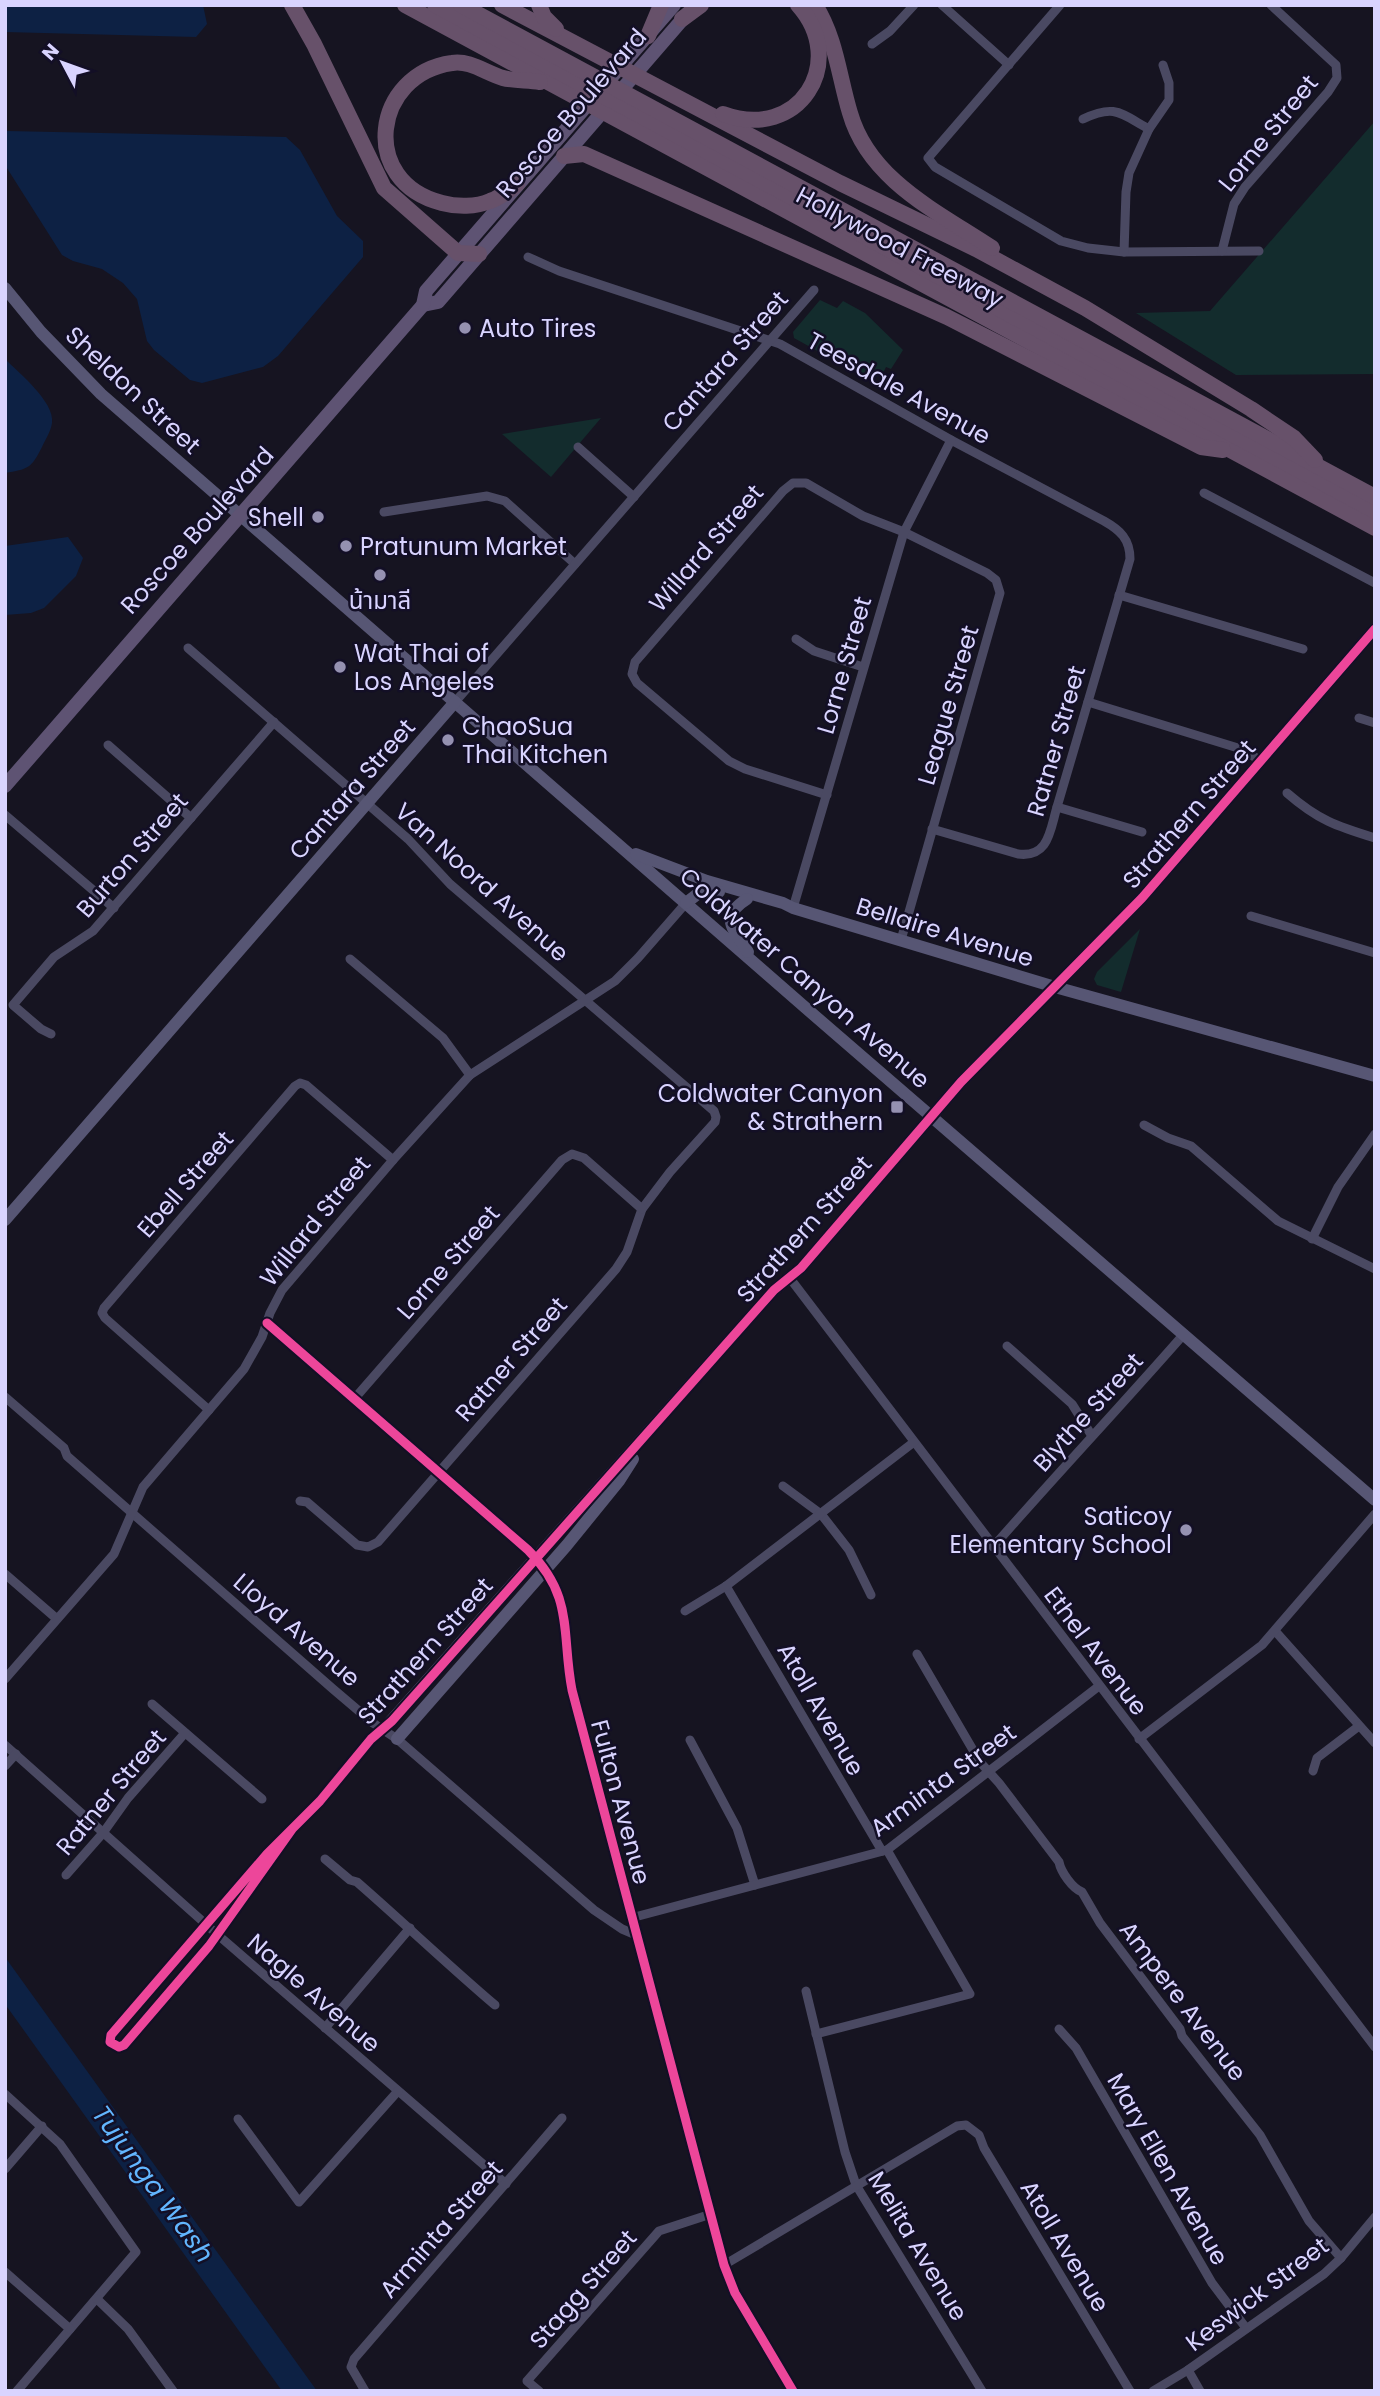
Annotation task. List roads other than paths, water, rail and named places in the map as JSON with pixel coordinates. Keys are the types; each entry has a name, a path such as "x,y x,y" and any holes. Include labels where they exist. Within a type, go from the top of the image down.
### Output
{"highway":[{"path":"292,5 314,44 384,188 458,253 480,254"},
{"name":"Hollywood Freeway","path":"405,5 547,82 573,83 633,115 1375,528"},
{"path":"421,5 573,83"},
{"path":"435,5 573,83"},
{"name":"Hollywood Freeway","path":"461,5 573,83 1375,497"},
{"path":"502,5 1085,308"},
{"path":"539,5 544,17 557,30 596,55"},
{"path":"648,36 661,5"},
{"path":"678,12 701,5"},
{"path":"657,87 749,121 781,116 806,96 817,67 815,32 798,5"},
{"path":"816,5 831,37 856,133 878,166 893,180 1085,308 1294,438 1327,471"},
{"path":"517,184 490,201 470,205 450,205 433,201 405,185 394,172 384,143 386,126 392,107 405,86 428,71 454,62 468,64 503,78 547,82"},
{"path":"633,115 1375,511"},
{"path":"633,115 1375,519"},
{"path":"564,156 584,154 947,317 1201,447 1236,453"}],"main road":[{"name":"Roscoe Boulevard","path":"5,786 423,305 426,291 517,184 648,36 678,12 694,5"},
{"name":"Roscoe Boulevard","path":"423,305 438,302 480,254 564,156 678,12"}],"street":[{"path":"872,44 890,32 914,5"},
{"path":"942,5 1009,65"},
{"path":"1060,5 928,158 944,173 1061,241 1088,248 1124,252 1259,251"},
{"name":"Lorne Street","path":"1222,251 1234,204 1245,187 1328,92 1337,78 1336,65 1271,5"},
{"path":"1124,252 1129,173 1149,129 1169,100 1169,83 1163,65"},
{"path":"1083,119 1103,110 1121,113 1149,129"},
{"name":"Teesdale Avenue","path":"528,257 559,271 780,344 1122,533"},
{"name":"Sheldon Street","path":"5,288 41,332 101,394 240,516"},
{"name":"Cantara Street","path":"5,1220 814,290"},
{"name":"Lorne Street","path":"793,908 904,532 951,440"},
{"path":"578,447 634,497"},
{"name":"Willard Street","path":"827,795 745,769 729,761 637,683 632,674 635,662 783,491 793,483 806,483 863,516 904,532"},
{"path":"1204,493 1375,583"},
{"path":"384,512 487,496 497,497 575,564"},
{"name":"Coldwater Canyon Avenue","path":"240,516 1375,1500"},
{"name":"League Street","path":"901,940 1000,593 996,580 987,573 904,532"},
{"name":"Ratner Street","path":"932,829 1029,855 1037,853 1043,847 1130,559 1130,550 1122,533"},
{"path":"1119,596 1303,649"},
{"name":"Strathern Street","path":"293,1828 218,1935 124,2045 114,2046 110,2042 111,2035 267,1854 293,1828 320,1801 371,1739 383,1730 440,1667 774,1290 801,1268 931,1115 1142,898 1375,629"},
{"path":"796,639 814,652 863,667"},
{"name":"Van Noord Avenue","path":"188,649 408,839 450,884 713,1111 716,1117"},
{"path":"1088,702 1238,748 1262,761"},
{"path":"1359,718 1375,723"},
{"name":"Burton Street","path":"51,1034 13,1005 54,957 93,931 274,722"},
{"path":"108,746 191,818"},
{"path":"1287,793 1310,813 1332,825 1375,838"},
{"path":"1057,807 1142,832"},
{"path":"5,815 114,908"},
{"name":"Bellaire Avenue","path":"626,850 707,881 793,908 1055,987 1375,1076"},
{"path":"686,903 694,889 707,881"},
{"name":"Willard Street","path":"5,1679 114,1554 143,1487 244,1369 258,1346 282,1290 470,1075 627,971 686,903 704,889 747,899"},
{"path":"756,964 731,927 732,911 747,899 781,909 793,908"},
{"path":"1251,916 1375,953"},
{"path":"350,959 443,1038 470,1075"},
{"name":"Ebell Street","path":"209,1410 105,1318 102,1313 104,1308 300,1083 306,1085 393,1160"},
{"name":"Ratner Street","path":"300,1501 307,1502 356,1545 368,1547 377,1542 616,1269 627,1252 642,1209 670,1172 715,1122 716,1117"},
{"path":"1144,1125 1191,1146 1278,1221 1375,1269"},
{"path":"1312,1239 1338,1187 1375,1134"},
{"name":"Lorne Street","path":"355,1398 562,1160 572,1154 584,1158 642,1209"},
{"name":"Ethel Avenue","path":"789,1277 1375,2047"},
{"name":"Fulton Avenue","path":"267,1323 536,1557 558,1591 564,1608 572,1690 724,2265 735,2292 793,2391"},
{"name":"Blythe Street","path":"993,1547 1184,1334"},
{"path":"1007,1346 1072,1404 1092,1436"},
{"name":"Lloyd Avenue","path":"5,1397 64,1448 67,1456 132,1513 594,1910 636,1935"},
{"name":"Strathern Street","path":"397,1739 619,1481 654,1426"},
{"path":"685,1611 726,1586 914,1442"},
{"path":"783,1486 821,1514 849,1550 871,1595"},
{"path":"1139,1739 1276,1632 1375,1514"},
{"path":"5,1574 57,1619"},
{"name":"Atoll Avenue","path":"726,1586 970,1994 816,2034"},
{"path":"1276,1632 1375,1743"},
{"path":"917,1654 980,1762 990,1773"},
{"name":"Arminta Street","path":"631,1918 885,1851 990,1773 1099,1686"},
{"path":"152,1704 262,1799"},
{"path":"1313,1771 1317,1758 1359,1726"},
{"name":"Ratner Street","path":"66,1875 103,1833 128,1798 185,1734"},
{"path":"690,1740 737,1828 755,1885"},
{"name":"Nagle Avenue","path":"5,1745 218,1935 506,2185"},
{"path":"5,1766 16,1754"},
{"name":"Ampere Avenue","path":"990,1773 1059,1862 1077,1890 1082,1892 1100,1923 1180,2029 1182,2036 1260,2135 1309,2221 1341,2258"},
{"path":"325,1859 350,1880 357,1882 495,2005"},
{"path":"325,2028 410,1928"},
{"name":"Melita Avenue","path":"806,1991 845,2151 856,2185 982,2391"},
{"name":"Mary Ellen Avenue","path":"1059,2029 1076,2048 1212,2283 1246,2328"},
{"path":"237,2119 299,2202 398,2091"},
{"path":"5,2094 60,2144 136,2252 17,2391"},
{"name":"Arminta Street","path":"365,2391 351,2367 354,2358 562,2118"},
{"name":"Atoll Avenue","path":"856,2185 957,2126 966,2124 979,2135 984,2148 1130,2391"},
{"path":"5,2169 42,2126"},
{"path":"724,2265 856,2185"},
{"name":"Stagg Street","path":"539,2391 527,2381 659,2231 711,2214"},
{"name":"Keswick Street","path":"1153,2391 1188,2370 1324,2274 1375,2217"},
{"path":"5,2272 70,2329"},
{"path":"97,2298 128,2329 173,2391"},
{"path":"1188,2370 1200,2391"}],"water":[{"path":"5,5 203,5 207,24 196,37 5,32"},
{"path":"7,131 286,137 300,150 337,216 363,241 363,257 278,356 263,367 202,383 190,380 147,341 137,299 123,283 102,269 62,255 5,165"},
{"path":"5,359 42,397 48,406 52,423 32,464 24,469 5,473"},
{"path":"68,537 83,558 76,576 44,608 31,613 5,615 5,546"},
{"name":"Tujunga Wash","path":"5,1957 317,2391 282,2391 5,2004"}],"place":[{"name":"Auto Tires","path":"465,328"},
{"name":"Shell","path":"318,517"},
{"name":"Pratunum Market","path":"346,546"},
{"name":"น้ามาลี","path":"380,575"},
{"name":"Wat Thai of Los Angeles","path":"340,667"},
{"name":"ChaoSua Thai Kitchen","path":"448,740"},
{"name":"Coldwater Canyon & Strathern","path":"897,1107"},
{"name":"Saticoy Elementary School","path":"1186,1530"}]}
